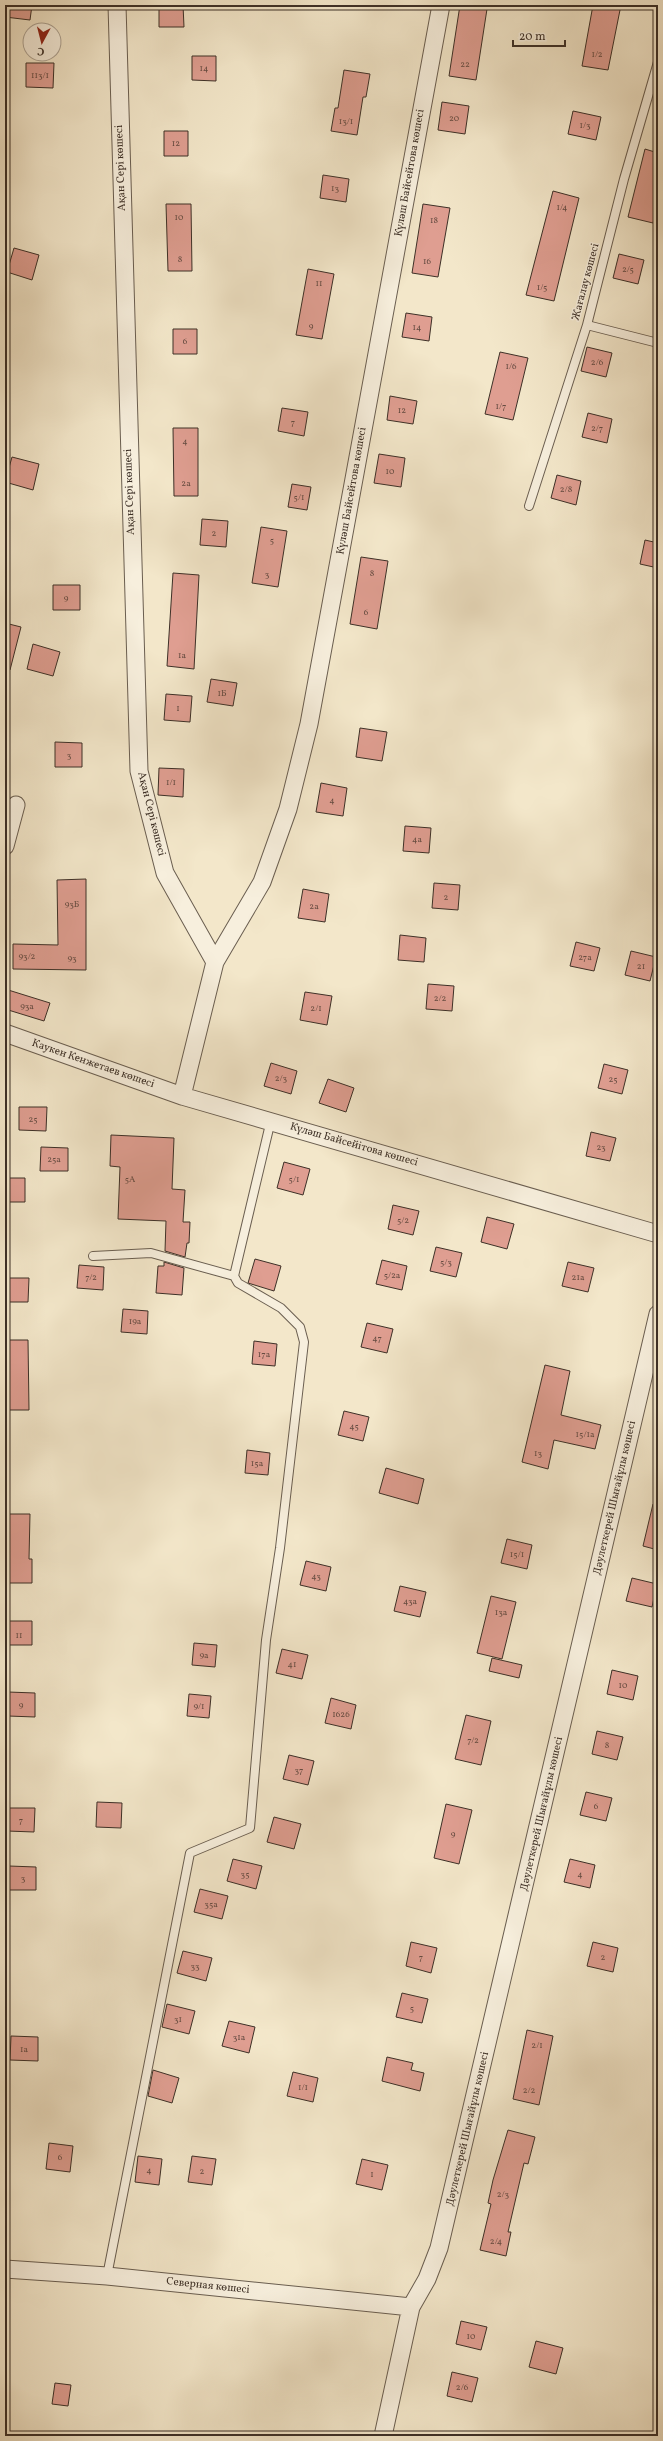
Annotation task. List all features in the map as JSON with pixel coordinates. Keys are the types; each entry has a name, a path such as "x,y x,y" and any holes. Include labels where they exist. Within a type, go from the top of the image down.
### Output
{"street":[{"name":"Ақан Сері көшесі","path":"116,5 139,771 165,873 215,962"},
{"name":"Күләш Байсейтова көшесі","path":"215,962 262,882 288,809 309,724 441,5"},
{"path":"5,846 16,805"},
{"path":"182,1096 215,962"},
{"name":"Каукен Кенжетаев көшесі","path":"5,1033 182,1096"},
{"name":"Күләш Байсейітова көшесі","path":"182,1096 271,1120 658,1234"},
{"name":"Дәулеткерей Шығайұлы көшесі","path":"383,2436 411,2307 427,2279 439,2248 658,1314"},
{"name":"Северная көшесі","path":"5,2269 107,2276 411,2307"}],"lane":[{"name":"Жағалау көшесі","path":"529,506 587,325 624,179 658,62"},
{"path":"587,325 658,343"},
{"path":"107,2276 190,1853 250,1828 266,1640 280,1548 304,1342 300,1327 281,1308 238,1283 234,1276 271,1120"},
{"path":"93,1256 151,1253 234,1276"}],"building":[{"path":"5,5 32,5 30,20 5,17"},
{"path":"159,5 183,5 184,27 159,27"},
{"path":"460,5 487,9 476,80 449,76"},
{"path":"593,5 621,5 608,70 582,66"},
{"path":"192,56 216,56 216,81 192,80"},
{"path":"26,63 54,63 53,88 26,87"},
{"path":"344,70 370,74 366,97 363,97 357,135 331,131 335,108 338,108"},
{"path":"442,102 469,106 465,134 438,130"},
{"path":"573,111 601,117 596,140 568,134"},
{"path":"164,131 188,131 188,156 164,156"},
{"path":"645,149 658,153 658,203 653,223 628,217"},
{"path":"323,175 349,179 346,202 320,198"},
{"path":"553,191 579,198 554,301 526,295"},
{"path":"166,204 191,204 192,271 168,271"},
{"path":"423,204 450,208 438,277 412,273"},
{"path":"14,248 39,255 32,280 7,272"},
{"path":"619,254 644,260 638,284 613,278"},
{"path":"308,269 334,274 322,339 296,335"},
{"path":"406,313 432,317 429,341 402,337"},
{"path":"173,329 197,329 197,354 173,354"},
{"path":"587,347 612,353 606,377 581,371"},
{"path":"500,352 528,358 513,420 485,414"},
{"path":"390,396 417,401 413,424 387,420"},
{"path":"282,408 308,412 304,436 278,431"},
{"path":"588,413 612,419 607,443 582,437"},
{"path":"173,428 198,428 198,496 174,496"},
{"path":"379,454 405,458 401,487 374,483"},
{"path":"12,457 39,464 33,490 5,482"},
{"path":"557,475 581,481 576,505 551,498"},
{"path":"292,484 311,487 307,510 288,507"},
{"path":"202,519 228,521 226,547 200,545"},
{"path":"261,527 287,531 278,587 252,583"},
{"path":"645,540 658,543 658,568 640,564"},
{"path":"361,557 388,561 377,629 350,624"},
{"path":"173,573 199,575 194,669 167,666"},
{"path":"53,585 80,585 80,610 53,610"},
{"path":"5,623 21,627 10,670 5,669"},
{"path":"33,644 60,652 53,676 27,669"},
{"path":"211,679 237,683 233,706 207,702"},
{"path":"166,694 192,696 190,722 164,720"},
{"path":"360,728 387,732 382,761 356,757"},
{"path":"55,742 82,743 82,767 55,767"},
{"path":"159,768 184,769 183,797 158,795"},
{"path":"321,783 347,788 343,816 316,812"},
{"path":"405,826 431,828 429,853 403,851"},
{"path":"86,879 86,970 13,969 13,944 58,945 57,880"},
{"path":"434,883 460,885 458,910 432,908"},
{"path":"303,889 329,894 325,922 298,918"},
{"path":"400,935 426,938 424,962 398,960"},
{"path":"576,942 600,948 594,971 570,966"},
{"path":"631,951 656,957 650,981 625,975"},
{"path":"428,984 454,986 452,1011 426,1009"},
{"path":"5,989 50,1003 44,1021 5,1009"},
{"path":"305,992 332,996 327,1025 300,1020"},
{"path":"271,1063 297,1071 291,1094 264,1086"},
{"path":"604,1064 628,1070 622,1094 598,1088"},
{"path":"328,1079 354,1088 346,1112 319,1103"},
{"path":"19,1107 47,1107 46,1131 19,1130"},
{"path":"591,1132 616,1138 610,1161 586,1156"},
{"path":"111,1135 174,1138 172,1189 185,1190 183,1222 190,1222 189,1243 187,1243 185,1257 165,1251 166,1221 118,1219 120,1167 110,1166"},
{"path":"41,1147 68,1148 68,1171 40,1171"},
{"path":"284,1162 310,1169 303,1195 277,1188"},
{"path":"5,1178 25,1178 25,1202 5,1202"},
{"path":"393,1205 419,1211 413,1235 388,1229"},
{"path":"487,1217 514,1224 507,1249 481,1242"},
{"path":"436,1247 462,1253 456,1277 430,1271"},
{"path":"255,1259 281,1266 274,1291 248,1283"},
{"path":"382,1260 407,1266 402,1290 376,1284"},
{"path":"164,1262 184,1268 182,1295 156,1293 158,1266 164,1266"},
{"path":"568,1262 594,1268 588,1292 562,1286"},
{"path":"79,1265 104,1267 103,1290 77,1288"},
{"path":"5,1278 29,1278 28,1302 5,1302"},
{"path":"123,1309 148,1311 147,1334 121,1332"},
{"path":"367,1323 393,1329 387,1353 361,1347"},
{"path":"5,1340 28,1340 29,1410 5,1410"},
{"path":"254,1341 277,1344 275,1366 252,1364"},
{"path":"545,1365 570,1371 561,1415 601,1425 595,1449 554,1440 548,1469 522,1462"},
{"path":"344,1411 369,1417 363,1441 338,1435"},
{"path":"247,1450 270,1453 268,1475 245,1473"},
{"path":"386,1468 424,1479 418,1504 379,1493"},
{"path":"653,1504 658,1505 658,1550 643,1546"},
{"path":"5,1514 30,1514 29,1559 32,1559 32,1583 5,1583"},
{"path":"507,1539 532,1545 527,1569 501,1563"},
{"path":"306,1561 331,1567 326,1591 300,1585"},
{"path":"632,1578 657,1584 652,1607 626,1601"},
{"path":"400,1586 426,1592 420,1617 394,1611"},
{"path":"491,1596 516,1602 502,1659 477,1653"},
{"path":"5,1621 32,1621 32,1645 5,1645"},
{"path":"194,1643 217,1645 215,1667 192,1665"},
{"path":"282,1649 308,1655 302,1679 276,1673"},
{"path":"492,1658 522,1665 519,1678 489,1671"},
{"path":"612,1670 638,1676 633,1700 607,1694"},
{"path":"8,1692 35,1693 35,1717 8,1716"},
{"path":"189,1694 211,1696 209,1718 187,1716"},
{"path":"331,1698 356,1705 351,1729 325,1723"},
{"path":"466,1715 491,1721 481,1765 455,1759"},
{"path":"597,1731 623,1737 617,1760 592,1754"},
{"path":"289,1755 314,1761 308,1785 283,1779"},
{"path":"586,1792 612,1798 606,1821 580,1815"},
{"path":"97,1802 122,1803 121,1828 96,1827"},
{"path":"446,1804 472,1810 459,1864 434,1858"},
{"path":"7,1808 35,1808 34,1832 7,1831"},
{"path":"274,1817 301,1824 294,1849 267,1842"},
{"path":"233,1859 262,1866 256,1889 227,1881"},
{"path":"570,1859 595,1865 590,1888 564,1882"},
{"path":"9,1866 36,1867 36,1890 9,1890"},
{"path":"200,1889 228,1896 222,1919 194,1912"},
{"path":"411,1942 437,1948 431,1973 406,1966"},
{"path":"593,1942 618,1948 613,1972 587,1966"},
{"path":"183,1951 212,1958 206,1981 177,1973"},
{"path":"402,1993 428,1999 422,2023 396,2017"},
{"path":"167,2004 195,2011 189,2034 162,2027"},
{"path":"229,2021 255,2027 249,2053 222,2046"},
{"path":"527,2030 553,2036 539,2105 513,2099"},
{"path":"11,2036 38,2037 38,2061 10,2060"},
{"path":"387,2057 413,2063 411,2070 424,2073 420,2091 382,2081"},
{"path":"153,2070 179,2078 172,2103 148,2096"},
{"path":"293,2072 318,2078 313,2102 287,2096"},
{"path":"508,2130 535,2137 528,2164 524,2163 508,2232 511,2232 506,2256 480,2250 491,2204 488,2203 493,2180"},
{"path":"49,2143 73,2146 70,2172 46,2169"},
{"path":"138,2156 162,2159 159,2185 135,2182"},
{"path":"192,2156 216,2159 212,2185 188,2182"},
{"path":"362,2159 388,2165 382,2190 356,2184"},
{"path":"461,2321 487,2327 481,2350 456,2344"},
{"path":"536,2341 563,2348 556,2374 529,2367"},
{"path":"452,2372 478,2378 472,2402 447,2396"},
{"path":"55,2383 71,2385 68,2406 52,2404"}]}
